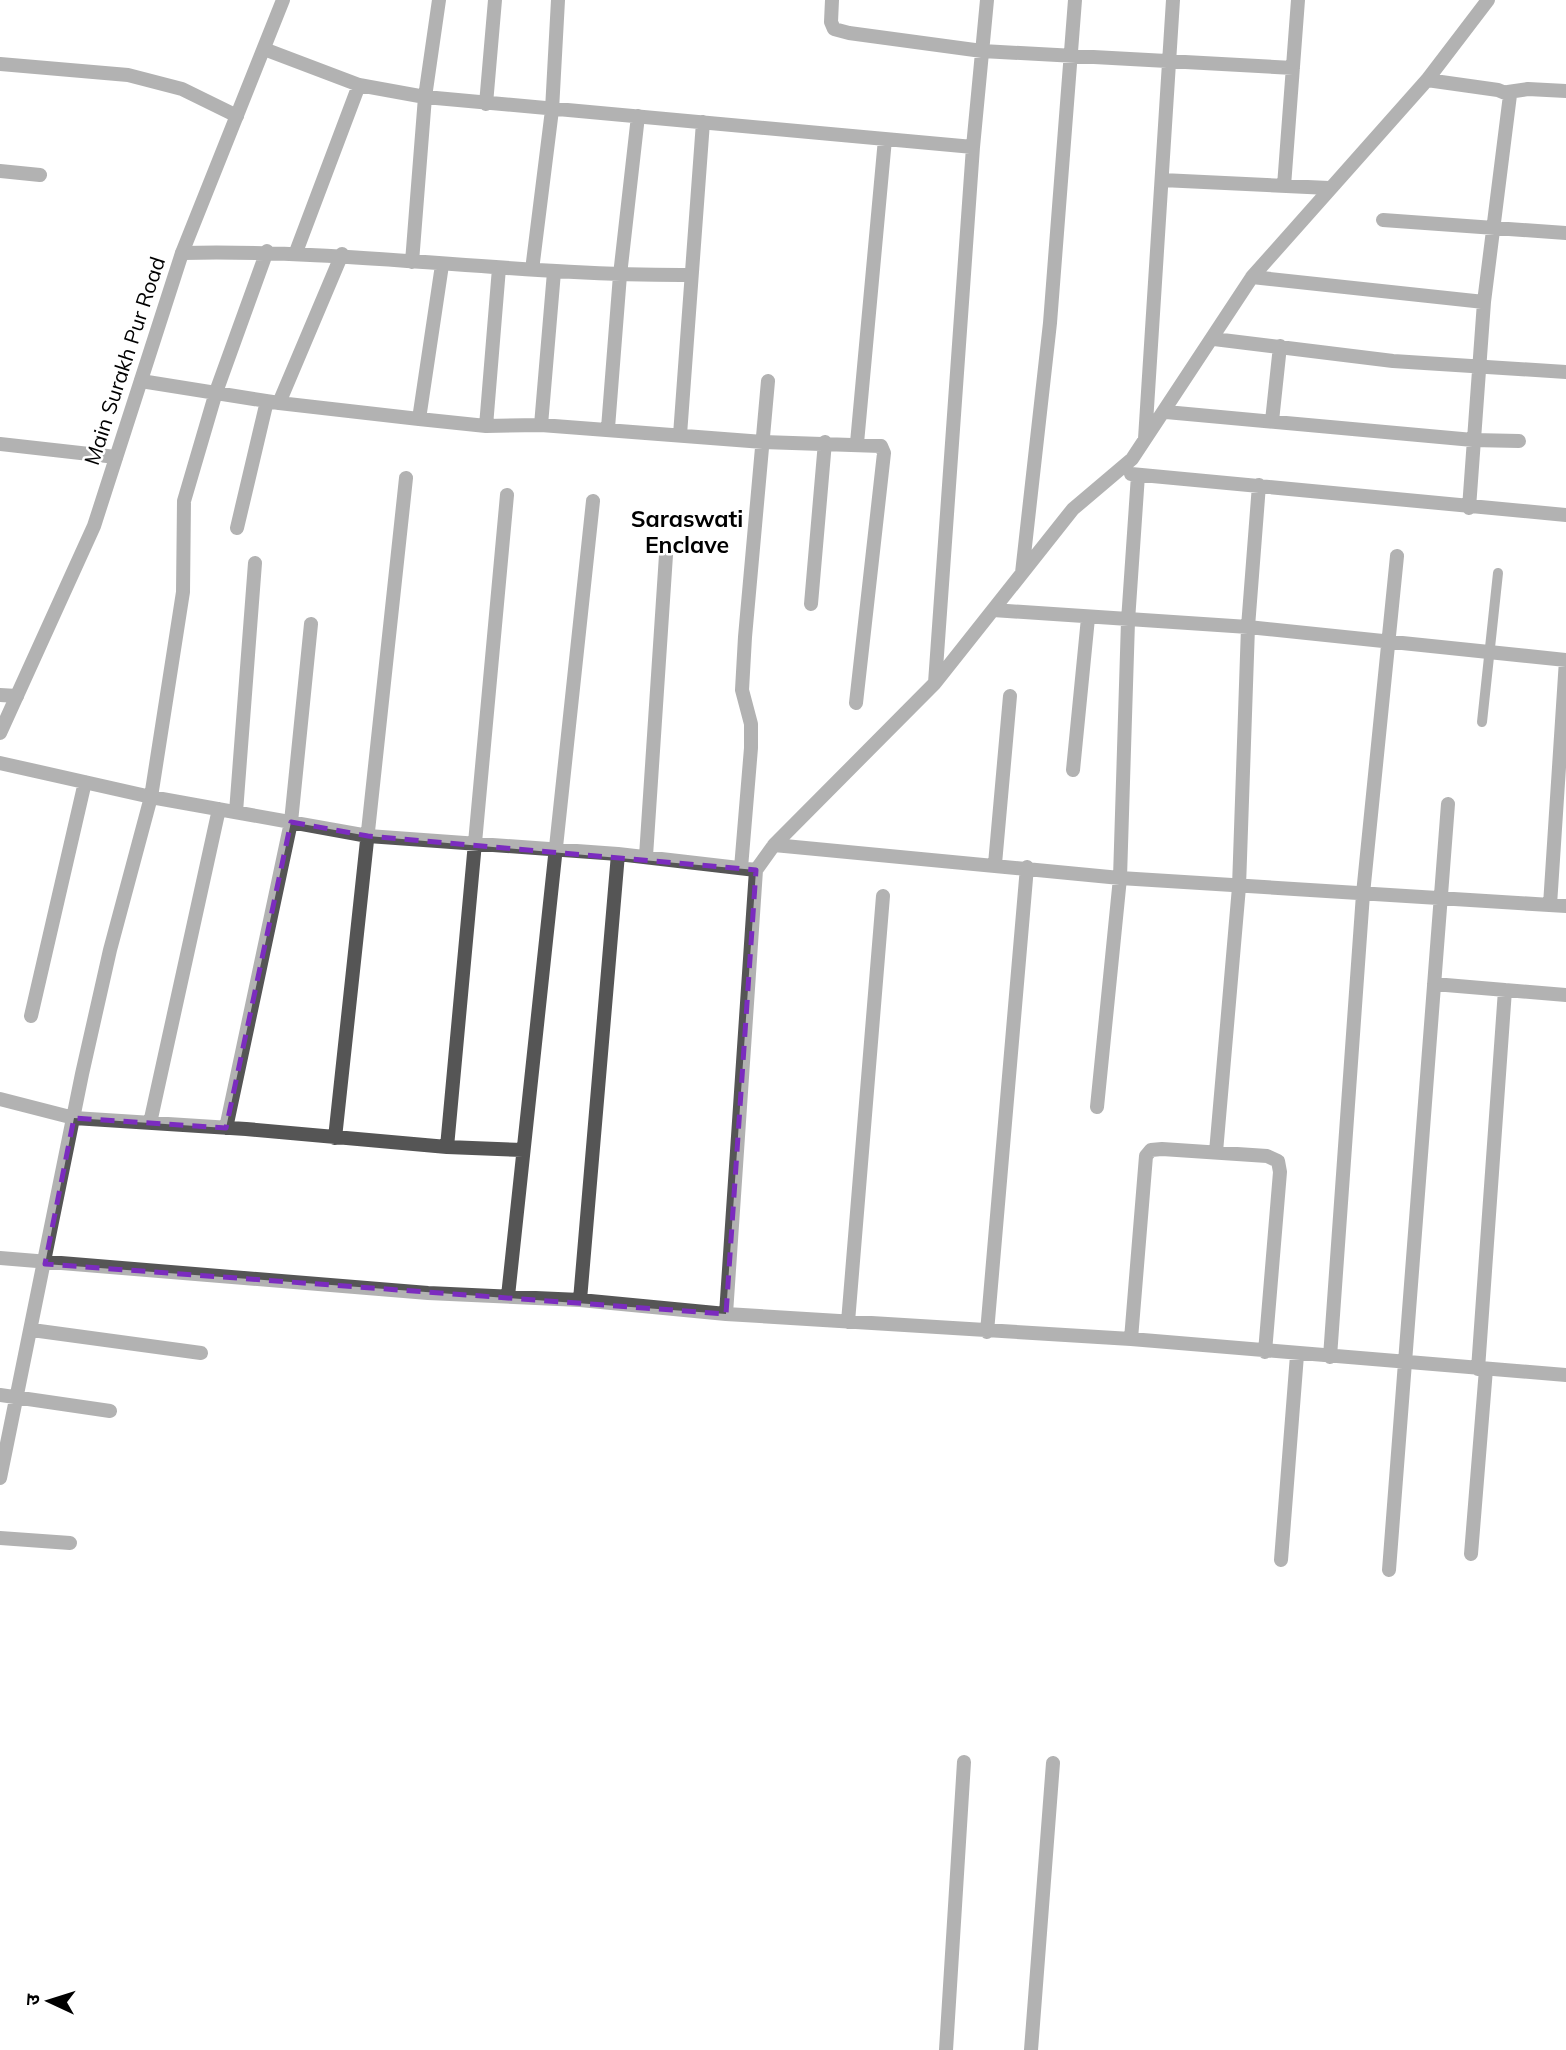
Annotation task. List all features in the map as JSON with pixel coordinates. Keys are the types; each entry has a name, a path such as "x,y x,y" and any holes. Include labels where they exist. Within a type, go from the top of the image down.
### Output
{"street":[{"name":"Main Surakh Pur Road","path":"0,733 94,526 182,253 283,0"},
{"path":"412,262 425,97 439,0"},
{"path":"486,104 495,0"},
{"path":"532,270 552,110 558,0"},
{"path":"832,0 831,22 839,32 982,51 1293,68"},
{"path":"935,683 973,147 988,0"},
{"path":"1022,573 1049,323 1075,0"},
{"path":"1145,442 1173,0"},
{"path":"1284,186 1298,0"},
{"path":"0,763 151,797 368,836 618,853 748,869 935,683 1073,509 1115,473 1145,442 1252,277 1427,80 1488,0"},
{"path":"264,49 359,85 425,97 973,147"},
{"path":"0,64 128,75 182,89 237,116"},
{"path":"1427,80 1508,92 1528,89 1566,91"},
{"path":"296,252 359,85"},
{"path":"1469,508 1484,302 1510,101 1508,92"},
{"path":"608,428 620,275 638,116"},
{"path":"680,435 703,122"},
{"path":"857,443 885,139"},
{"path":"0,171 40,175"},
{"path":"1162,180 1329,188"},
{"path":"1383,220 1566,233"},
{"path":"0,1478 110,950 151,797 183,592 184,501 216,392 267,251"},
{"path":"182,253 296,252 554,272 690,275"},
{"path":"237,528 273,402 342,254"},
{"path":"419,419 442,265"},
{"path":"486,426 499,268"},
{"path":"541,425 554,272"},
{"path":"1252,277 1484,302"},
{"path":"1213,339 1393,361 1566,372"},
{"path":"1272,421 1280,346"},
{"path":"141,381 273,402 486,426 608,428 763,442 857,443 881,446 884,453 856,703"},
{"path":"726,1314 748,869 751,723 742,690 768,381"},
{"path":"1166,412 1473,440 1519,441"},
{"path":"811,604 825,442"},
{"path":"0,444 116,457"},
{"path":"1115,473 1566,515"},
{"path":"1097,1107 1120,878 1128,621 1138,475"},
{"path":"335,1138 406,478"},
{"path":"1216,1152 1239,887 1248,627 1259,485"},
{"path":"447,1147 506,495"},
{"path":"508,1296 593,501"},
{"path":"646,856 666,555"},
{"path":"1330,1357 1363,894 1397,556"},
{"path":"236,812 255,564"},
{"path":"993,611 1248,627 1566,660 1550,905"},
{"path":"1073,770 1088,618"},
{"path":"226,1128 291,822 311,624"},
{"path":"0,695 16,696"},
{"path":"995,864 1010,696"},
{"path":"31,1016 85,782"},
{"path":"1389,1570 1448,804"},
{"path":"150,1123 219,809"},
{"path":"774,845 1027,867 1120,878 1566,906"},
{"path":"580,1300 618,853"},
{"path":"987,1332 1027,867"},
{"path":"848,1322 883,896"},
{"path":"1434,984 1566,995"},
{"path":"1471,1554 1505,990"},
{"path":"0,1099 74,1118 447,1147 523,1150"},
{"path":"1130,1339 1146,1156 1151,1150 1162,1149 1267,1156 1278,1161 1280,1172 1265,1352"},
{"path":"0,1258 45,1264 580,1300 726,1314 1130,1339 1297,1355 1566,1375"},
{"path":"32,1330 201,1353"},
{"path":"1280,1560 1297,1355"},
{"path":"0,1395 110,1411"},
{"path":"0,1538 70,1543"},
{"path":"946,2050 964,1762"},
{"path":"1031,2050 1053,1763"}],"lane":[{"path":"1482,722 1498,573"}],"highlighted area":[{"path":"291,822 368,836 756,870 726,1314 45,1264 74,1118 226,1128"}],"district":[{"name":"Saraswati Enclave","path":"687,532"}]}
